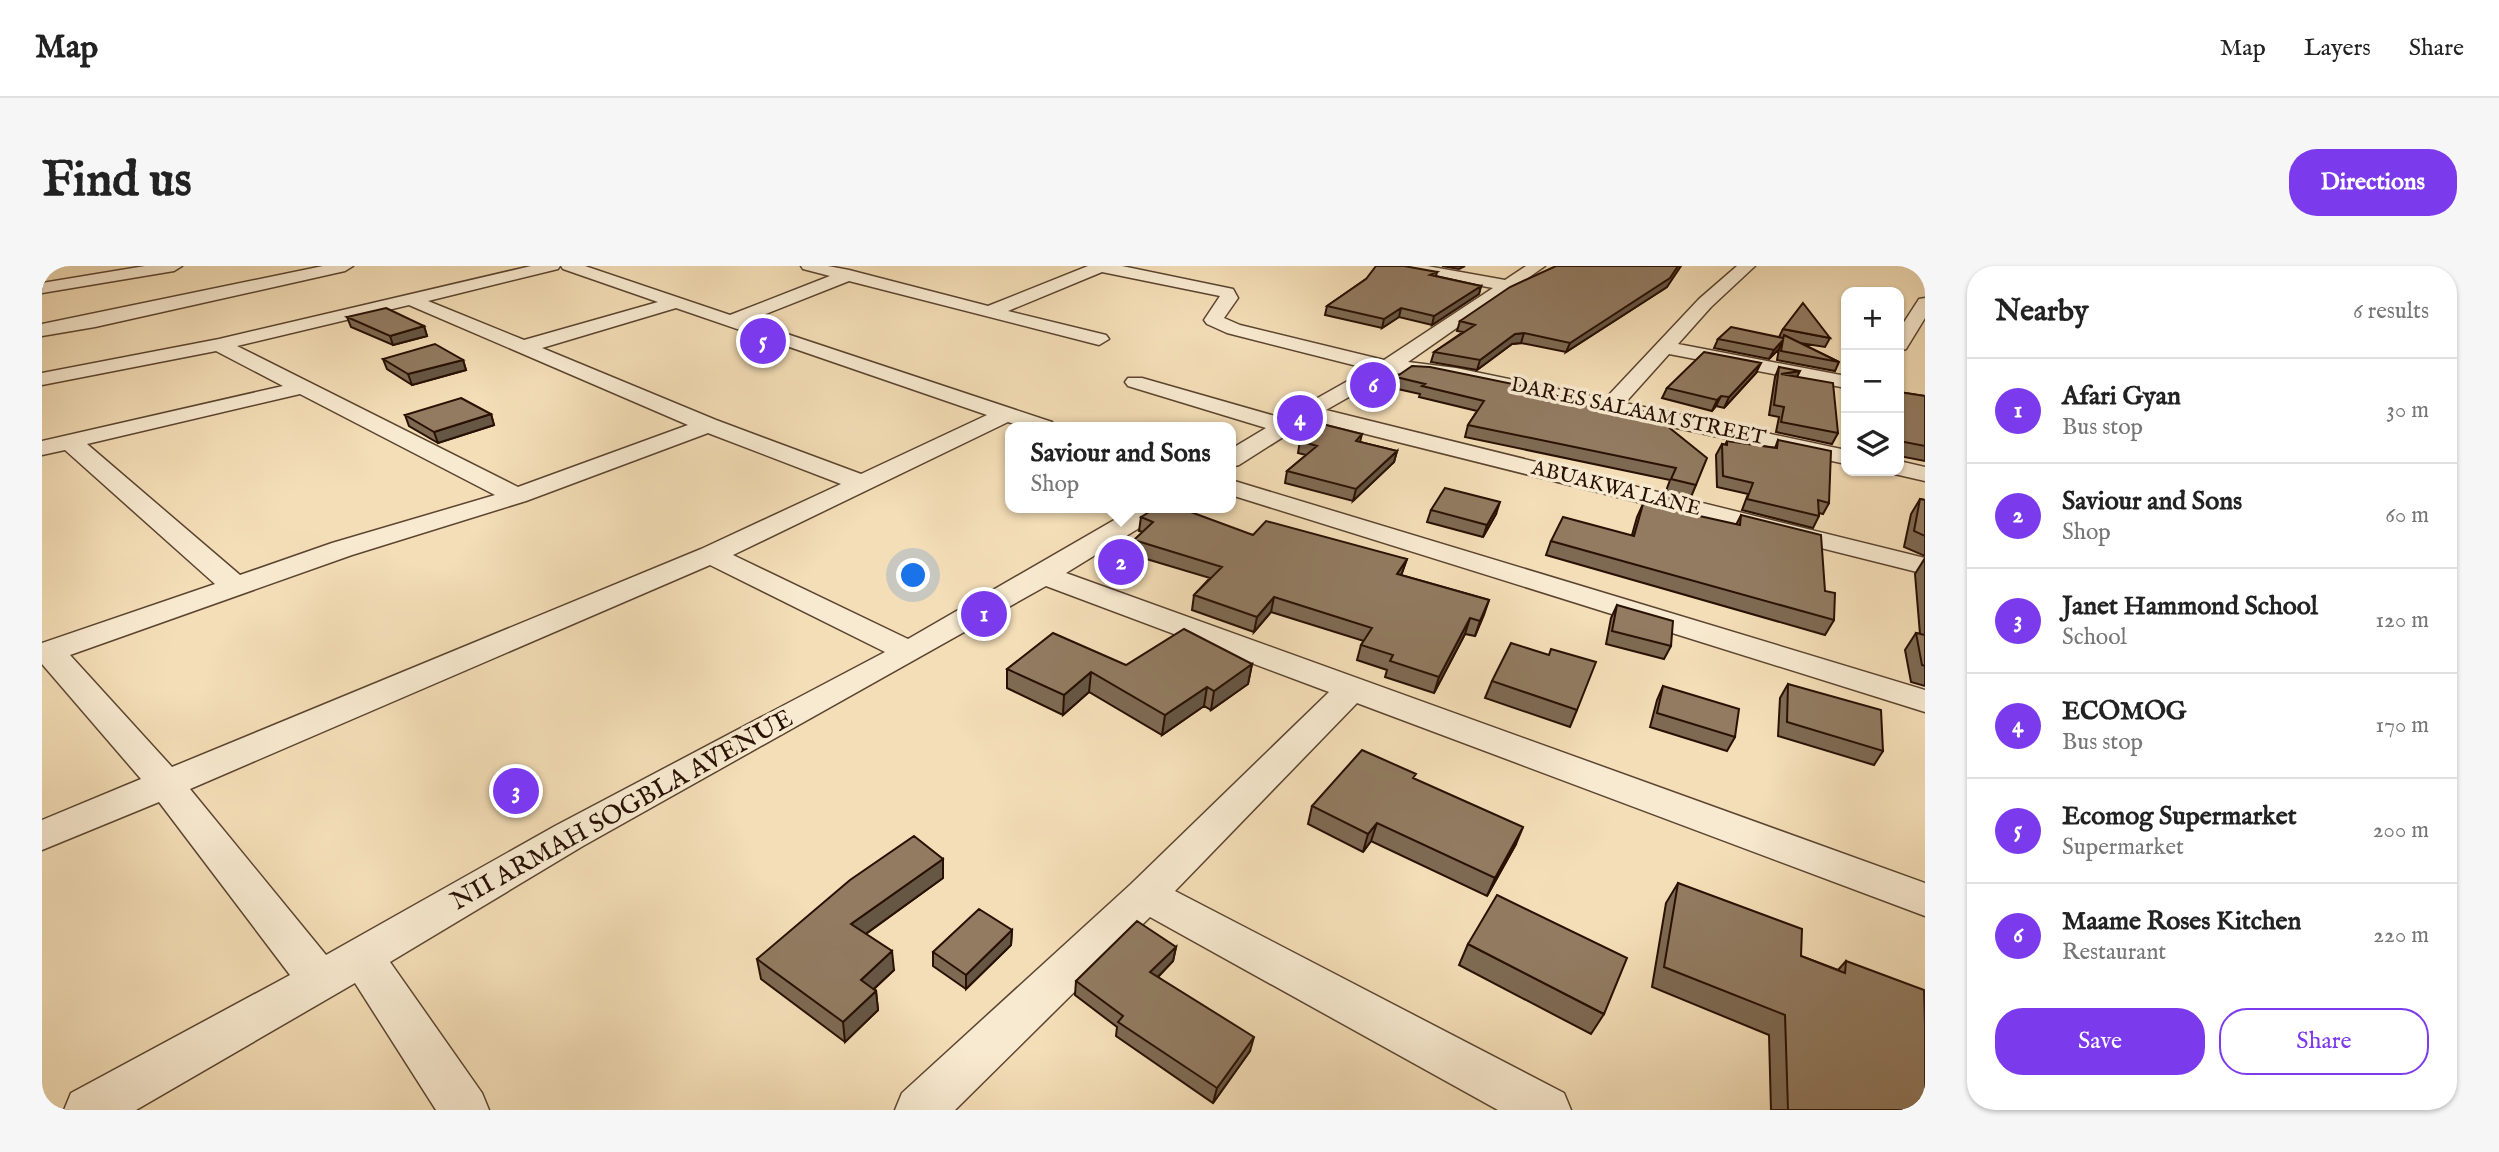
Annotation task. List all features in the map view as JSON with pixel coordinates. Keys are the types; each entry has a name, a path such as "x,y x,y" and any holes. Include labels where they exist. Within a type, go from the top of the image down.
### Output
{"street":[{"path":"42,289 67,299 174,266"},
{"path":"42,330 95,321 345,266"},
{"path":"42,379 219,345 552,266"},
{"path":"569,266 1028,422"},
{"path":"809,266 1099,339"},
{"path":"1400,266 1505,285"},
{"path":"1236,457 1307,412 1387,367 1505,285 1537,266"},
{"path":"1611,406 1668,348 1705,303 1747,266"},
{"path":"991,311 1109,267"},
{"name":"DAR ES SALAAM STREET","path":"1109,267 1227,293 1229,298 1213,320 1220,325 1387,367 1456,374 1841,456"},
{"path":"42,269 67,299 95,321 116,333"},
{"path":"733,320 849,275"},
{"path":"412,300 708,425 864,484"},
{"path":"523,347 677,302"},
{"path":"1904,337 1925,303"},
{"path":"136,345 157,357"},
{"path":"219,345 517,496"},
{"path":"1668,348 1841,381"},
{"path":"1135,382 1284,426"},
{"path":"42,448 301,388"},
{"name":"ABUAKWA LANE","path":"1307,412 1925,566"},
{"path":"42,836 711,555 1005,415"},
{"path":"320,981 166,784 46,653 342,549 517,496 708,425"},
{"path":"69,441 234,585"},
{"path":"1904,469 1925,474"},
{"path":"1236,490 1925,701"},
{"name":"NII ARMAH SOGBLA AVENUE","path":"89,1110 320,981 581,829 909,652 1044,575 1145,513"},
{"path":"711,555 909,652"},
{"path":"1044,575 1925,900"},
{"path":"920,1110 1146,895 1352,689"},
{"path":"1146,895 1544,1109"},
{"path":"362,956 464,1110"}],"building":[{"path":"1376,266 1404,266 1437,272 1430,275 1481,286 1434,316 1401,308 1384,319 1327,306 1366,279"},
{"path":"1556,266 1678,266 1670,278 1570,343 1524,333 1515,334 1480,360 1434,352 1475,325 1460,321 1510,287"},
{"path":"1803,303 1830,338 1783,329"},
{"path":"386,308 424,326 390,336 347,317"},
{"path":"1731,327 1783,338 1784,335 1839,362 1781,351 1783,340 1774,350 1718,339"},
{"path":"435,344 463,360 408,374 383,359"},
{"path":"1704,352 1761,363 1729,397 1721,396 1717,400 1667,388"},
{"path":"1412,366 1430,367 1532,388 1530,390 1557,396 1555,399 1611,411 1651,413 1707,458 1696,485 1671,479 1676,468 1468,425 1484,401 1396,377"},
{"path":"1779,367 1800,371 1781,374 1833,383 1838,433 1781,422 1784,407 1774,405"},
{"path":"1904,393 1925,396 1925,446 1904,442"},
{"path":"461,398 491,414 434,432 405,415"},
{"path":"1318,423 1362,434 1356,441 1397,451 1356,489 1287,471 1317,446 1300,441"},
{"path":"1778,440 1831,451 1829,503 1818,500 1819,516 1747,499 1753,483 1723,476 1722,444 1727,445 1727,441 1777,448"},
{"path":"1445,488 1500,502 1487,525 1431,510"},
{"path":"1663,496 1690,503 1686,513 1740,525 1741,515 1821,535 1825,591 1835,593 1834,620 1551,541 1563,517 1634,536 1643,504 1659,507"},
{"path":"1920,499 1925,500 1925,536 1914,531"},
{"path":"1148,513 1194,513 1253,535 1266,521 1407,559 1397,574 1489,600 1480,621 1470,618 1439,677 1390,661 1393,655 1361,645 1372,628 1274,597 1257,617 1194,595 1222,567 1134,540 1153,522 1141,517"},
{"path":"1617,605 1673,621 1671,646 1612,631"},
{"path":"1184,629 1252,664 1214,691 1207,687 1165,715 1091,672 1064,695 1007,669 1053,633 1126,665"},
{"path":"1916,633 1925,635 1925,666 1922,665"},
{"path":"1511,643 1549,655 1551,649 1596,662 1577,710 1492,681"},
{"path":"1788,684 1881,710 1883,751 1787,722"},
{"path":"1663,686 1739,709 1735,737 1657,713"},
{"path":"1362,750 1416,774 1413,778 1523,827 1495,878 1377,823 1368,834 1312,806"},
{"path":"914,836 943,859 851,924 892,951 861,980 876,991 843,1022 757,959 850,880"},
{"path":"1678,883 1802,929 1801,956 1845,973 1846,961 1924,990 1925,1110 1788,1110 1785,1015 1664,967"},
{"path":"1497,895 1627,958 1604,1014 1468,944"},
{"path":"979,909 1012,930 966,975 933,952"},
{"path":"1137,921 1176,947 1150,972 1254,1037 1217,1088 1118,1022 1123,1016 1076,981"}],"place":[{"name":"Ecomog Supermarket","path":"763,341"},
{"name":"Maame Roses Kitchen","path":"1373,385"},
{"name":"ECOMOG","path":"1300,418"},
{"name":"Saviour and Sons","path":"1121,562"},
{"name":"Afari Gyan","path":"984,614"},
{"name":"Janet Hammond School","path":"516,791"}]}
